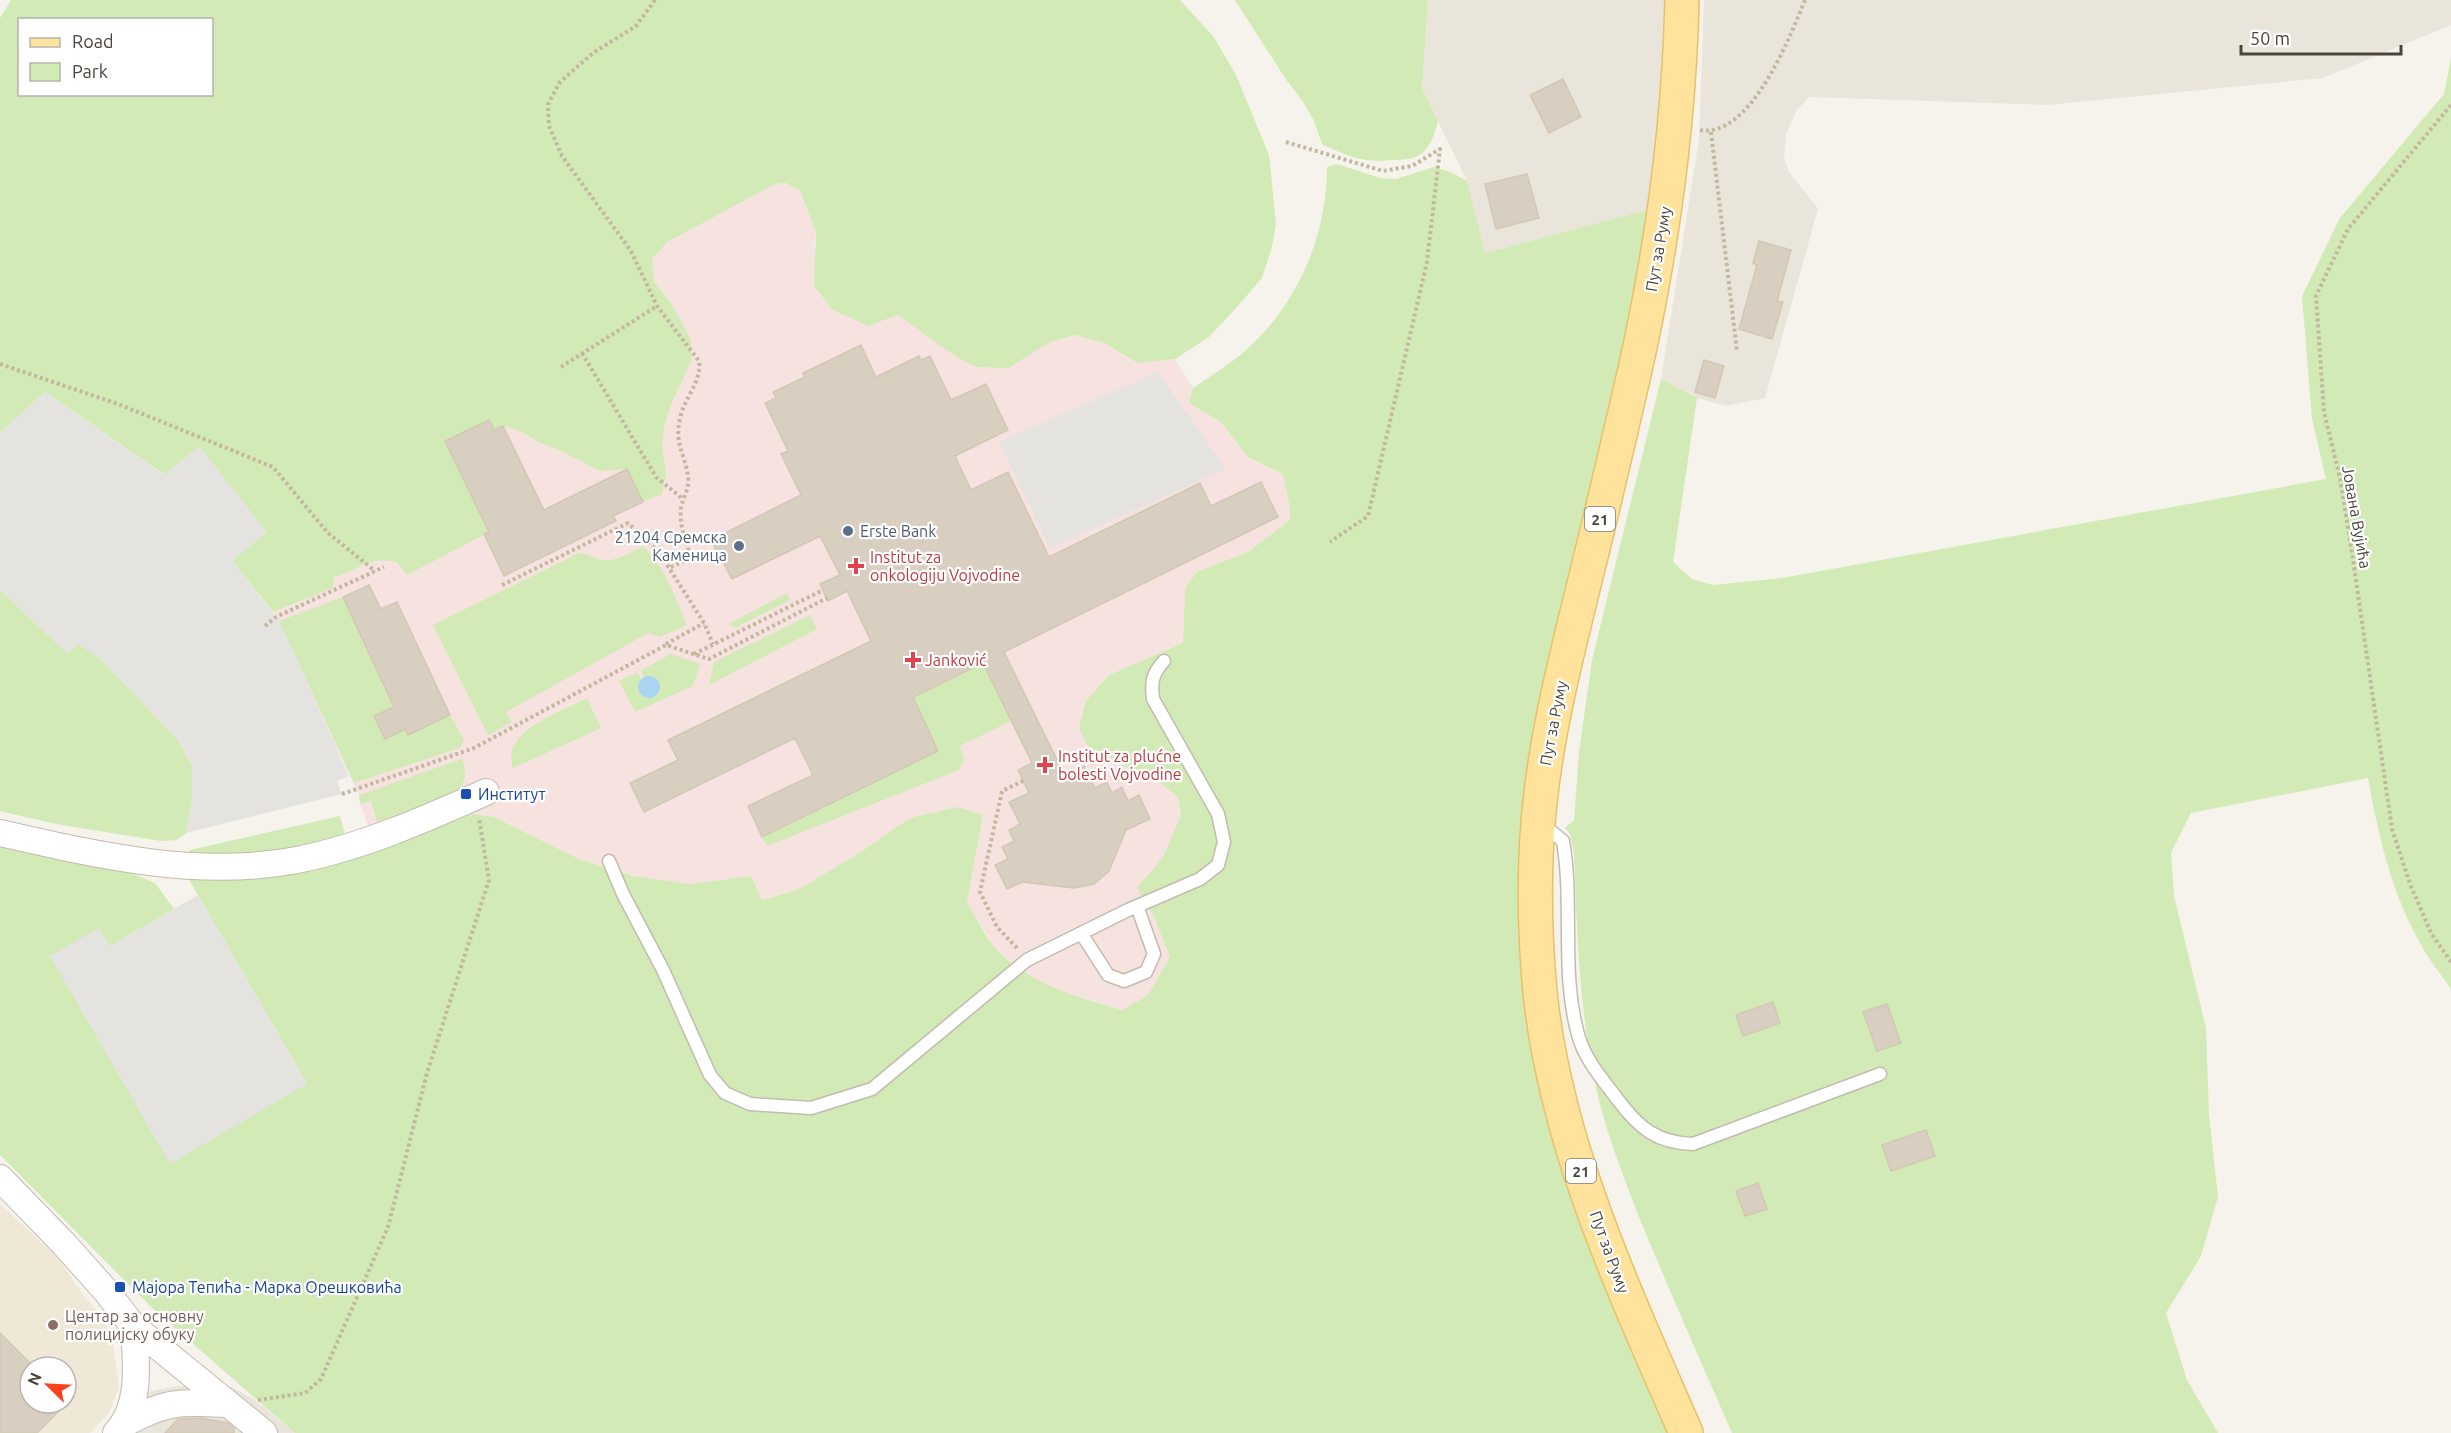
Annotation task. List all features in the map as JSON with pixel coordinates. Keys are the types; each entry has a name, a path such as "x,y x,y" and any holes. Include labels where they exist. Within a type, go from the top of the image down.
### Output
{"main road":[{"name":"Пут за Руму","path":"1682,0 1676,126 1656,265 1634,374 1588,570 1569,640 1547,756 1538,821 1535,874 1540,993 1554,1079 1580,1168 1610,1251 1628,1299 1686,1433"}],"street":[{"path":"0,833 90,853 163,864 246,865 297,860 356,845 481,794"},
{"path":"0,1178 92,1276 134,1327 264,1433"},
{"path":"120,1429 134,1395 137,1369 134,1327"},
{"path":"120,1429 160,1406 180,1402 228,1404"}],"lane":[{"path":"609,861 623,894 663,970 710,1076 725,1093 750,1104 811,1108 872,1089 1027,960 1137,906 1200,879 1218,865 1224,842 1218,814 1153,699 1151,684 1154,673 1164,661"},
{"path":"1538,821 1563,842 1569,974 1579,1037 1600,1076 1628,1112 1648,1131 1673,1144 1693,1144 1880,1074"},
{"path":"1081,933 1108,975 1124,981 1146,972 1154,954 1137,906"}],"path":[{"path":"655,0 636,26 593,53 560,82 548,104 549,126 562,156 631,251 657,306 699,361 700,367 678,427 680,451 688,478 688,487 681,510 681,526 691,558 669,568"},
{"path":"1676,126 1711,132 1742,112 1761,89 1788,42 1805,0"},
{"name":"Јована Вујића","path":"2451,105 2348,230 2316,296 2324,412 2340,478 2392,829 2410,884 2431,933 2451,962"},
{"path":"1711,132 1737,351"},
{"path":"1286,142 1383,171 1412,166 1440,149 1427,262 1368,516 1330,542"},
{"path":"561,367 657,306"},
{"path":"582,353 656,477 683,499"},
{"path":"0,364 118,404 273,467 328,533 375,571"},
{"path":"502,585 628,524 647,539 669,568 704,623 713,644"},
{"path":"265,626 276,617 384,567"},
{"path":"694,654 823,590"},
{"path":"666,645 709,659 826,598"},
{"path":"342,794 474,748 704,623"},
{"path":"1023,781 1002,791 980,892 997,927 1027,960"},
{"path":"228,1404 305,1393 321,1378 388,1227 427,1072 489,880 481,794"}],"shaded area":[{"path":"1428,0 1673,0 1655,208 1485,253 1467,181 1422,88"},
{"path":"1704,0 2451,0 2451,25 2323,78 2047,105 1809,97 1797,110 1786,134 1784,158 1789,172 1818,209 1765,398 1726,406 1697,398 1661,379 1699,139"},
{"path":"786,183 800,191 816,232 814,245 868,326 898,315 1009,368 1048,343 1076,335 1105,343 1136,363 1175,359 1193,388 1189,403 1221,422 1248,457 1283,474 1290,520 1248,552 1197,573 1185,588 1183,643 1109,675 1087,745 1125,767 1159,782 1178,797 1181,815 1163,857 1138,888 1153,915 1170,957 1148,995 1122,1010 1062,991 1024,975 995,949 967,902 983,815 861,852 797,890 761,900 751,876 690,884 633,876 579,859 494,817 473,814 377,850 360,804 359,795 273,612 267,532 667,242 719,212 775,184"},
{"path":"1158,372 1226,469 1050,548 999,442"},
{"path":"45,392 164,475 199,446 267,532 232,561 279,621 349,776 337,781 342,794 186,833 192,801 192,765 177,739 99,657 78,644 68,654 0,590 0,433"},
{"path":"198,895 307,1084 170,1164 50,956 99,928 110,946"},
{"name":"Центар за основну полицијску обуку","path":"0,1204 59,1259 81,1292 99,1313 112,1337 119,1387 109,1413 90,1433 0,1433"},
{"path":"177,1386 232,1387 254,1399 295,1433 109,1433 147,1392"}],"green space":[{"path":"11,0 1180,0 1213,36 1236,75 1269,155 1276,224 1272,247 1262,278 1209,337 1175,359 1137,363 1105,343 1075,335 1048,343 1009,368 976,367 955,356 898,315 868,326 833,310 814,286 816,232 800,191 786,183 775,184 667,242 652,259 654,282 671,303 691,340 691,362 671,404 664,427 662,448 666,473 662,494 643,502 627,469 600,471 538,442 525,433 503,426 494,430 488,420 445,441 489,532 407,575 397,562 370,562 334,577 333,588 273,612 232,561 266,532 199,447 165,475 45,392 0,433 0,18"},
{"path":"1235,0 1428,0 1422,88 1438,121 1427,148 1418,156 1410,158 1373,161 1349,156 1322,144 1314,121 1302,100 1287,81"},
{"path":"2451,58 2451,989 2423,949 2401,904 2381,841 2368,778 2191,813 2171,853 2174,896 2206,1028 2209,1114 2218,1197 2201,1256 2166,1313 2187,1380 2218,1433 1732,1433 1637,1212 1603,1116 1585,1026 1574,853 1570,834 1565,828 1574,820 1579,752 1592,660 1661,379 1697,398 1673,562 1692,579 1713,585 1782,578 2326,479 2312,419 2302,296 2340,218 2444,94"},
{"path":"1337,164 1380,178 1396,179 1434,167 1467,181 1485,253 1655,208 1525,984 1675,1433 295,1433 152,1308 0,1155 0,844 129,872 155,883 174,909 110,946 50,957 307,1084 187,876 366,854 473,814 494,817 579,859 633,876 690,884 751,876 762,900 797,890 861,852 910,818 958,807 983,815 967,902 997,950 1010,962 1039,981 1122,1010 1148,995 1170,957 1153,915 1137,888 1163,857 1181,815 1178,797 1159,782 1125,767 1087,745 1079,728 1086,701 1109,675 1183,643 1185,588 1197,572 1248,552 1290,520 1283,474 1248,457 1221,422 1189,403 1193,388 1245,351 1280,313 1294,291 1306,268 1322,219 1327,167"},
{"path":"643,546 663,573 687,625 660,637 648,633 506,712 512,722 488,735 433,625 579,553 610,560"},
{"path":"0,590 68,654 78,644 99,657 177,739 192,765 192,801 186,833 177,840 161,841 56,824 0,811"},
{"path":"787,593 790,600 735,628 728,624"},
{"path":"343,597 394,707 374,716 385,739 406,729 408,735 450,715 464,741 460,748 354,783 279,621"},
{"path":"810,615 817,629 709,685 714,662"},
{"path":"671,654 700,664 693,686 635,712 619,681 637,672 641,679 638,686 639,693 645,698 658,694 660,687 658,680 649,676 644,677 641,670"},
{"path":"983,663 1011,721 960,746 964,760 959,770 767,846 762,837 938,751 913,697"},
{"path":"587,698 601,728 513,768 511,755 515,743 524,733 535,724"},
{"path":"462,759 465,777 456,794 377,822 371,801 360,804 359,795"},
{"path":"340,816 346,839 310,849 191,858 190,850"}],"water":[{"path":"645,676 653,676 660,683 660,691 653,698 645,698 638,691 638,683"}],"building":[{"path":"1563,79 1581,117 1549,133 1530,95"},
{"path":"1527,174 1539,218 1496,229 1485,184"},
{"path":"1759,241 1791,250 1777,301 1783,302 1772,339 1739,329 1757,265 1753,263"},
{"path":"861,345 876,377 919,356 921,360 930,356 951,400 986,384 1008,430 955,456 971,490 1008,472 1049,557 1200,483 1211,506 1261,482 1278,517 1004,652 1065,776 1084,766 1095,788 1107,782 1112,793 1122,787 1128,801 1139,795 1150,819 1126,830 1109,871 1094,884 1074,888 1022,882 1007,889 995,865 1008,859 1002,847 1014,841 1009,830 1020,824 1009,802 1029,793 1018,770 1032,763 983,663 913,697 938,751 762,837 748,806 813,775 795,738 644,812 630,783 678,760 668,740 871,641 847,591 828,601 824,593 820,584 840,575 820,536 732,579 711,540 801,495 781,454 788,451 765,403 776,398 773,392 805,377 803,373"},
{"path":"1704,360 1724,366 1715,398 1695,392"},
{"path":"489,420 494,430 503,426 544,510 627,469 643,502 613,516 616,521 504,576 484,534 489,532 445,441"},
{"path":"369,585 381,609 397,602 450,715 408,735 406,729 385,739 374,716 394,707 343,597"},
{"path":"1773,1002 1780,1023 1743,1036 1736,1015"},
{"path":"1887,1004 1901,1043 1877,1051 1863,1012"},
{"path":"1926,1130 1935,1156 1891,1171 1882,1145"},
{"path":"1758,1183 1767,1209 1745,1216 1736,1191"},
{"path":"0,1333 22,1355 18,1355 18,1415 55,1415 37,1433 0,1433"},
{"path":"201,1418 228,1423 234,1428 234,1433 165,1433 178,1419"}],"place":[{"name":"Erste Bank","path":"848,531"},
{"name":"21204 Сремска Каменица","path":"739,546"},
{"name":"Institut za onkologiju Vojvodine","path":"856,566"},
{"name":"Janković","path":"913,660"},
{"name":"Institut za plućne bolesti Vojvodine","path":"1045,765"},
{"name":"Институт","path":"466,794"},
{"name":"Мајора Тепића - Марка Орешковића","path":"120,1287"},
{"name":"Центар за основну полицијску обуку","path":"53,1325"}]}
